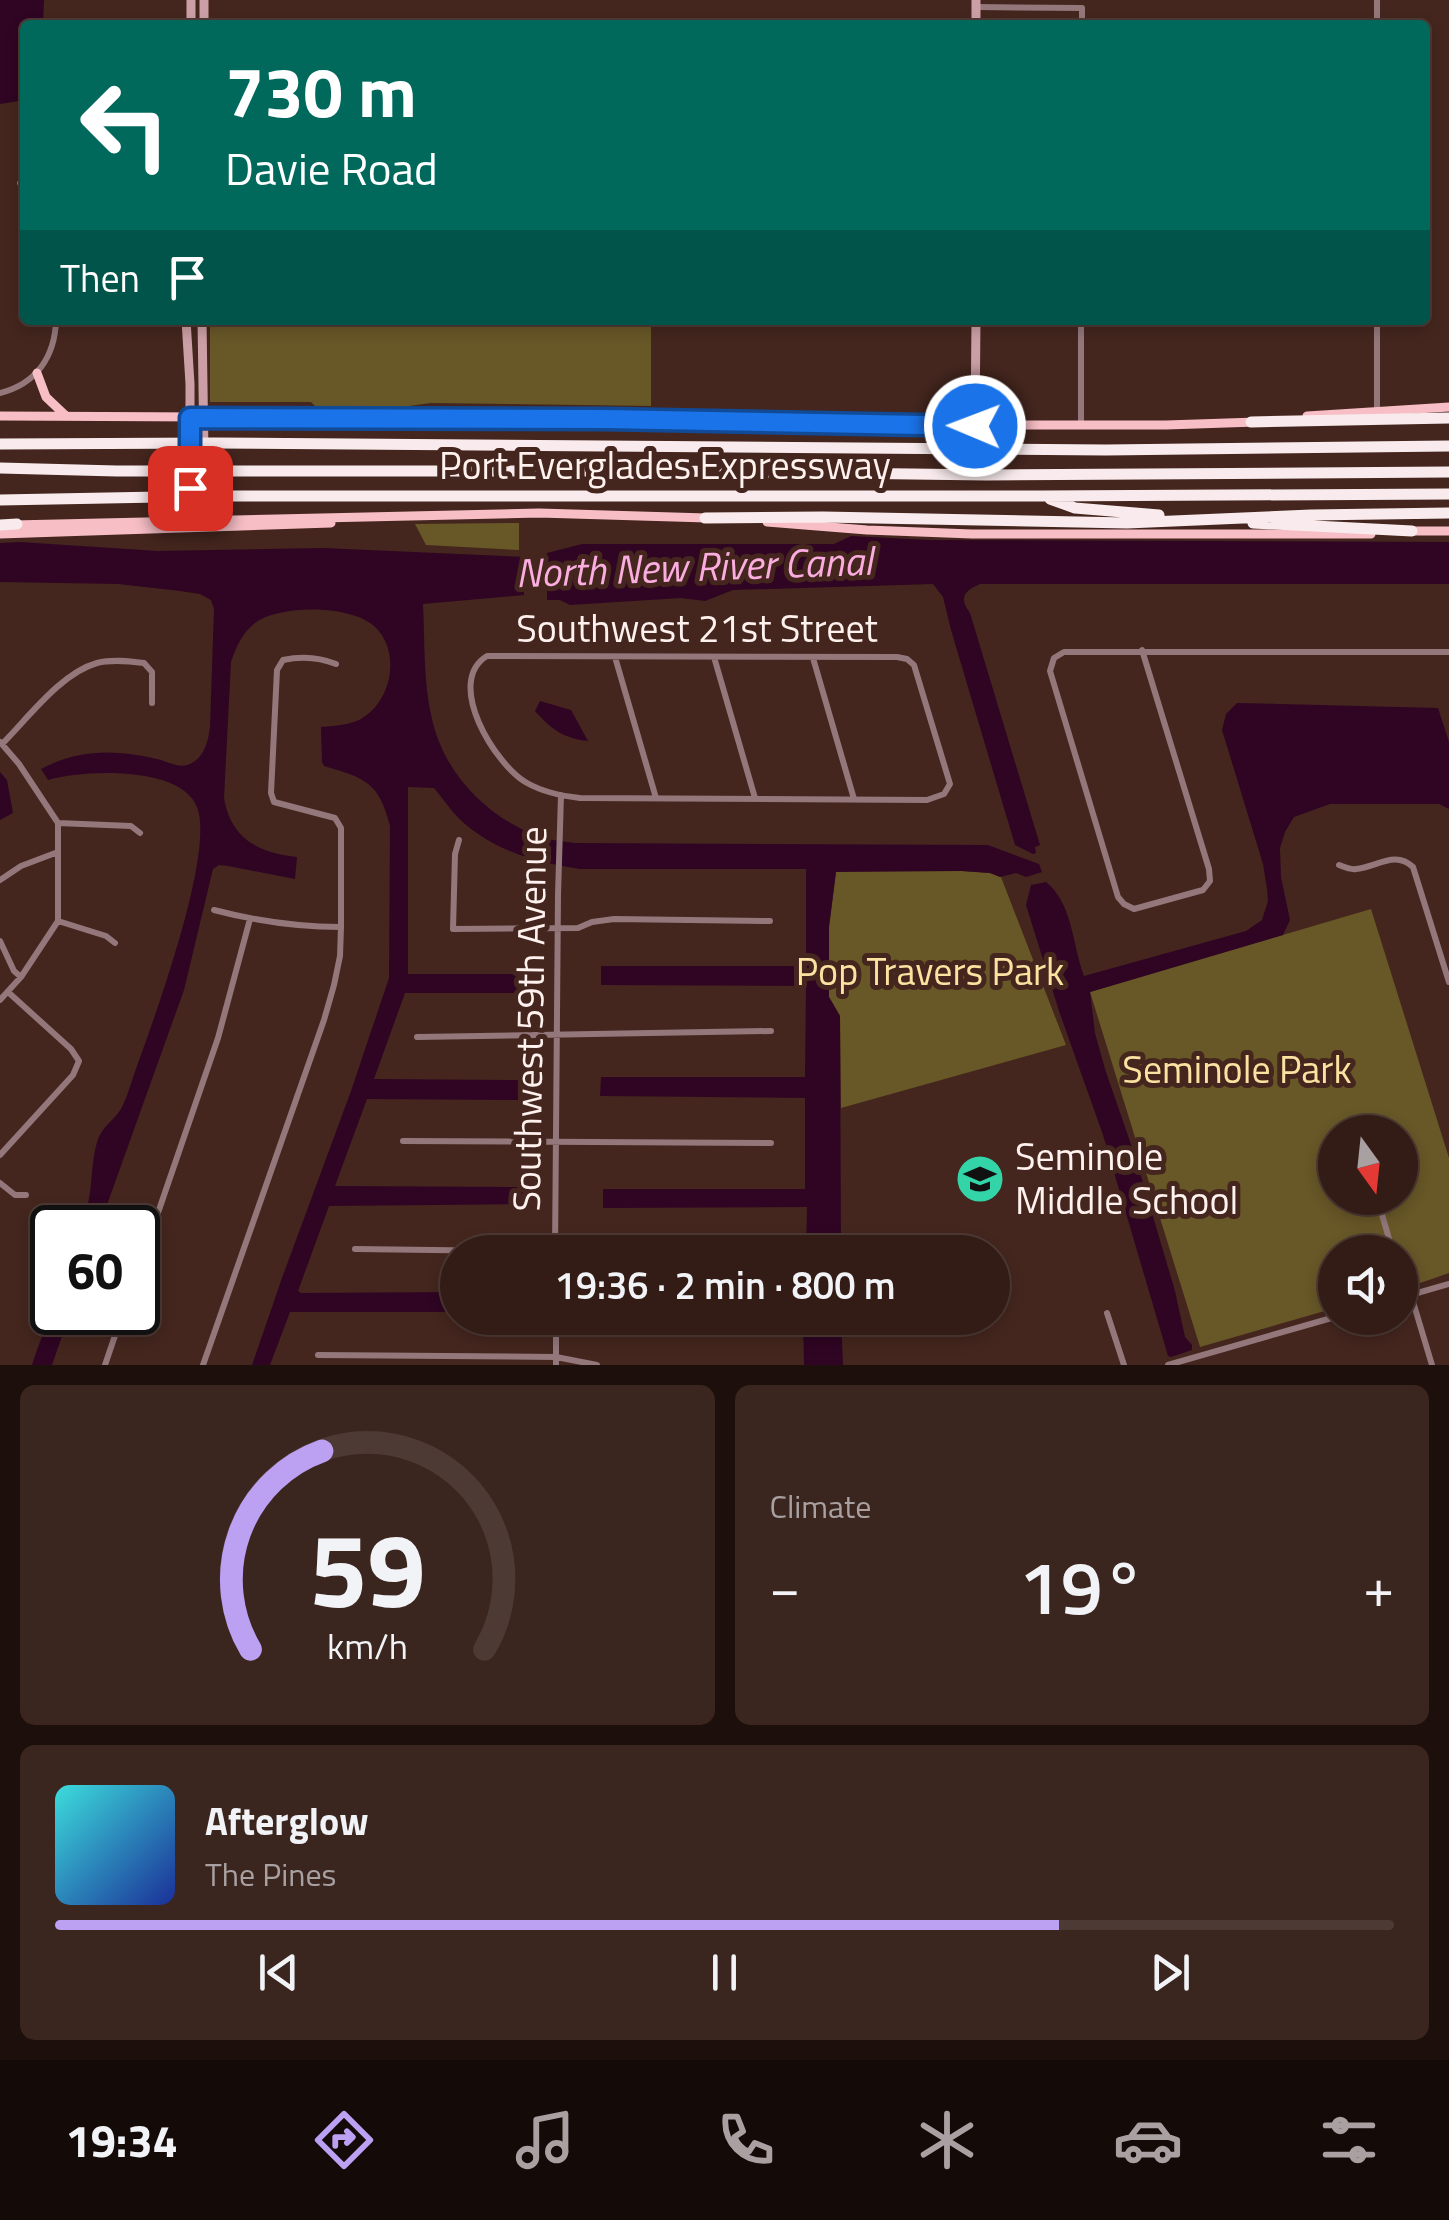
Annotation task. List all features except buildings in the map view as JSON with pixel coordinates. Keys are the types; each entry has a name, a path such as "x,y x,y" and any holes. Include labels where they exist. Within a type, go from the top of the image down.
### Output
{"highway":[{"path":"1251,422 1449,418"},
{"name":"Port Everglades Expressway","path":"0,444 1088,450 1449,446"},
{"path":"0,472 1449,472"},
{"name":"Port Everglades Expressway","path":"0,500 179,496 1449,494"},
{"path":"1041,496 1075,508 1282,526 1412,531"},
{"path":"705,518 1126,523 1310,514 1449,513"},
{"path":"0,528 17,524"}],"main road":[{"path":"186,325 190,519"},
{"path":"202,325 206,519"},
{"path":"975,426 976,325"},
{"path":"37,373 46,396 66,416"},
{"path":"0,416 1081,426 1251,422 1449,407"},
{"path":"17,524 539,514 705,518 955,534 1346,535 1449,531"},
{"path":"0,528 334,522 408,515"}],"street":[{"path":"976,4 1082,8 1082,20"},
{"path":"0,393 27,382 37,373 54,344 56,325"},
{"path":"1081,325 1081,426"},
{"path":"1377,325 1377,410"},
{"path":"1142,650 1210,881 1202,890 1134,909 1118,897 1050,671 1054,658 1064,652 1142,650 1449,652"},
{"name":"Southwest 21st Street","path":"487,656 908,659 914,665 950,784 944,794 927,800 854,799"},
{"name":"Southwest 59th Avenue","path":"487,656 472,670 476,722 500,757 524,782 560,796 556,1235"},
{"path":"615,657 656,798"},
{"path":"203,1365 324,1020 340,956 341,828 335,818 280,806 271,793 278,670 283,660 321,658 336,664"},
{"path":"714,658 755,798"},
{"path":"560,796 854,799 813,658"},
{"path":"0,1000 58,921 58,823 1,743 63,682 99,662 144,663 152,672 152,703"},
{"path":"58,823 131,826 140,833"},
{"path":"459,840 455,854 453,928 578,928 614,919 770,920"},
{"path":"0,880 21,866 58,852"},
{"path":"1339,865 1352,870 1404,858 1413,866 1449,982"},
{"path":"214,910 250,920 341,927"},
{"path":"160,1207 218,1038 250,920"},
{"path":"58,921 106,936 115,943"},
{"path":"0,942 14,971 21,976"},
{"path":"0,1155 73,1074 79,1062 71,1049 8,992"},
{"path":"417,1037 771,1031"},
{"path":"403,1142 771,1143"},
{"path":"0,1183 15,1195 26,1196"},
{"path":"355,1249 440,1250"},
{"path":"1418,1292 1449,1284"},
{"path":"1106,1313 1124,1365"},
{"path":"1169,1365 1318,1322"},
{"path":"1418,1329 1432,1365"},
{"path":"105,1365 115,1335"},
{"path":"556,1335 556,1361"},
{"path":"318,1355 597,1365"}],"green space":[{"path":"210,325 651,325 651,406 431,403 394,408 318,409 311,402 210,402"},
{"path":"519,523 519,550 426,545 415,524"},
{"name":"Pop Travers Park","path":"836,871 962,871 1001,877 1066,1045 841,1108 840,1016 829,997 829,927"},
{"name":"Seminole Park","path":"1371,909 1449,1158 1449,1273 1418,1284 1418,1235 1318,1235 1318,1313 1200,1347 1090,992"}],"water":[{"path":"0,0 44,0 43,20 20,20 20,99 0,104"},
{"name":"North New River Canal","path":"851,536 930,540 1449,542 1449,584 980,584 970,589 964,603 1040,845 1033,854 1015,845 943,597 933,584 733,590 705,601 681,598 570,605 547,600 544,586 547,553 582,544 834,544"},
{"path":"0,543 158,551 323,548 525,557 525,567 537,568 537,586 524,586 524,595 423,604 427,691 438,739 457,774 501,817 541,837 574,843 988,845 1039,864 1042,872 1026,877 1016,873 1000,877 962,871 836,872 829,927 829,997 840,1016 841,1235 806,1235 807,1207 603,1208 603,1189 805,1189 805,1098 600,1096 601,1077 805,1077 806,986 601,985 601,966 806,966 806,869 580,869 549,863 519,855 478,834 456,816 434,788 408,787 408,974 521,974 521,993 405,993 374,1079 518,1080 518,1100 367,1099 335,1186 517,1187 518,1191 526,1191 526,1204 329,1206 298,1291 440,1292 440,1312 290,1312 270,1365 252,1365 389,978 390,826 386,811 368,784 324,766 321,727 355,722 379,702 389,676 388,649 374,626 363,619 315,610 266,617 246,631 240,641 231,662 224,798 240,834 271,852 297,857 295,879 228,866 213,869 184,990 107,1205 87,1205 98,1139 123,1104 169,974 191,896 200,829 197,807 187,793 171,784 152,777 106,773 48,780 41,769 83,754 112,752 180,766 197,759 210,727 214,609 211,600 200,594 180,591 118,584 0,582"},
{"path":"540,701 571,710 588,741 553,728 535,711"},
{"path":"1237,703 1438,708 1449,742 1449,809 1439,804 1330,804 1294,817 1280,848 1290,920 1283,935 1090,992 1105,1069 1136,1159 1185,1337 1192,1345 1192,1350 1171,1357 1103,1135 1026,905 1031,885 1046,882 1055,891 1067,913 1084,976 1246,931 1262,920 1268,901 1263,864 1222,730 1226,714"},
{"path":"0,772 7,780 13,813 0,820"},
{"path":"43,1335 62,1335 52,1365 32,1365"},
{"path":"803,1335 842,1335 843,1365 804,1365"}],"place":[{"name":"Seminole Middle School","path":"980,1179"}],"route":[{"path":"190,488 190,418 606,419 975,426"}]}
